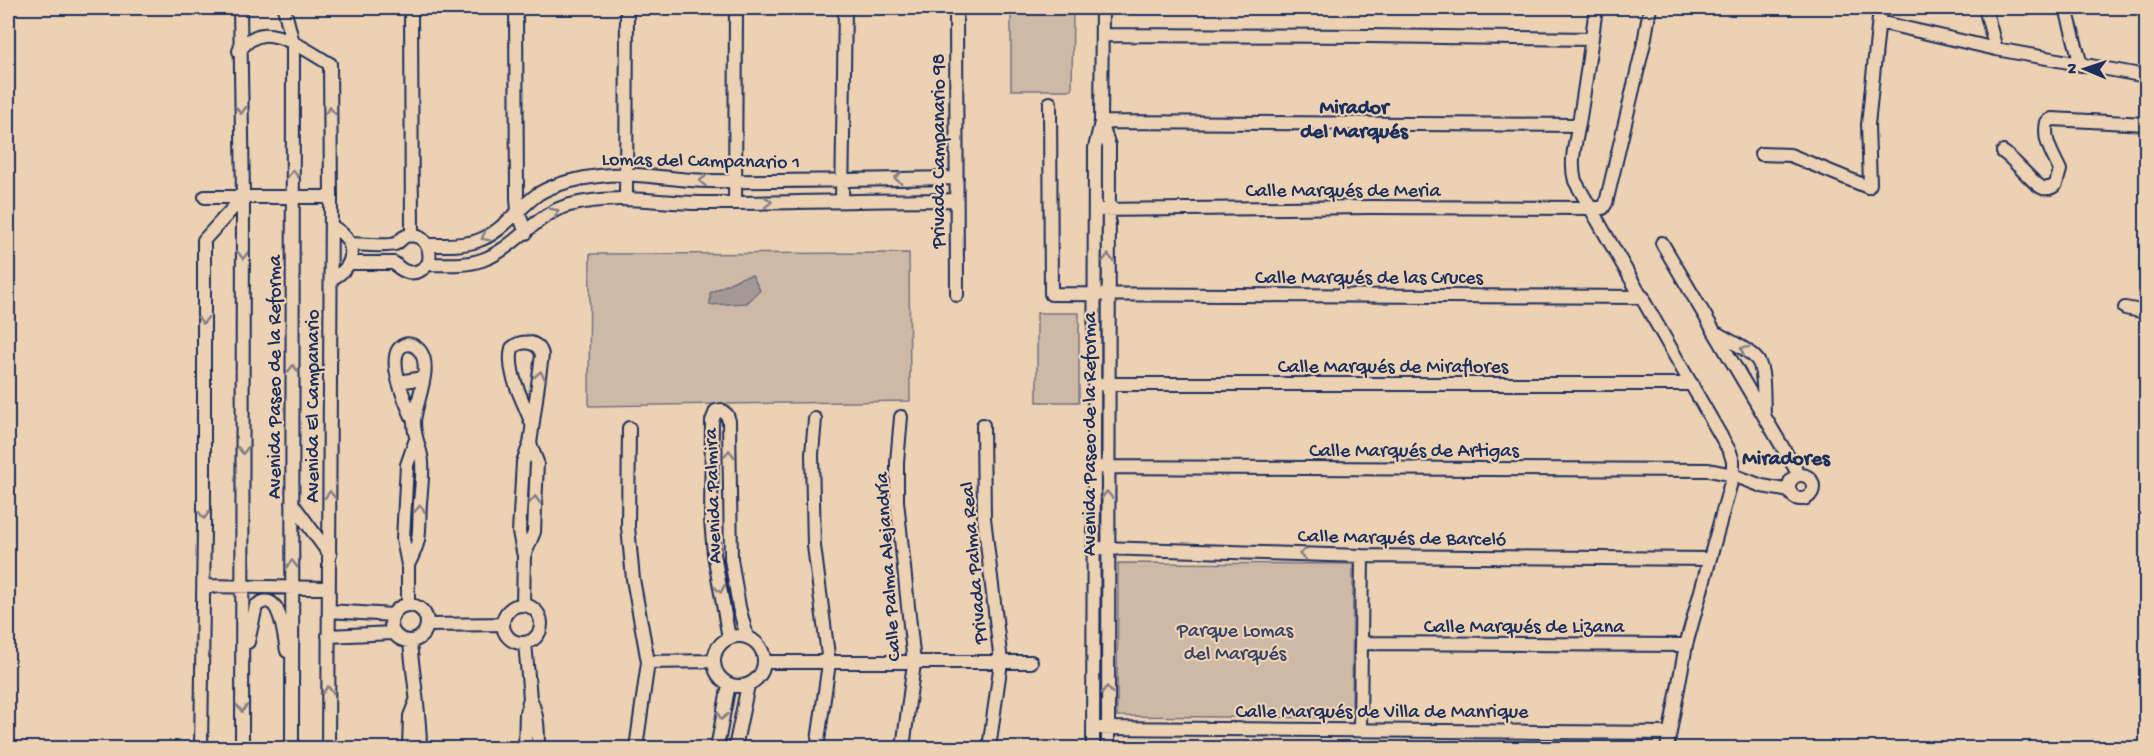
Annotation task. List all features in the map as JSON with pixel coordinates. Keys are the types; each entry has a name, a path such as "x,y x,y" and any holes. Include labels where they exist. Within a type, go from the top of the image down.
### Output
{"street":[{"name":"Avenida Paseo de la Reforma","path":"240,8 243,197 242,748"},
{"name":"Avenida Paseo de la Reforma","path":"284,8 293,43 292,748"},
{"path":"411,8 412,236"},
{"path":"516,8 518,212 526,233"},
{"path":"626,197 627,8"},
{"path":"735,203 736,8"},
{"path":"842,200 845,8"},
{"name":"Privada Campanario 98","path":"956,8 957,295"},
{"name":"Avenida Paseo de la Reforma","path":"1102,8 1101,122 1095,148 1094,384 1108,548 1108,748"},
{"path":"1596,8 1572,170 1590,209 1731,452 1733,475 1686,645 1667,748"},
{"path":"1590,209 1603,208 1606,203 1644,43 1650,8"},
{"path":"1761,154 1790,155 1868,187 1870,184 1868,125 1880,8"},
{"path":"1985,8 1996,49"},
{"path":"2066,8 2081,65"},
{"path":"1879,22 1996,49 2146,76"},
{"path":"239,51 248,41 263,35 293,43"},
{"path":"1102,35 1592,39"},
{"name":"Avenida El Campanario","path":"293,43 330,64 332,197 328,748"},
{"name":"Calle Marqués de las Cruces","path":"1050,103 1051,294 1643,297"},
{"path":"2003,152 2011,157 2037,184 2043,188 2051,188 2056,184 2060,170 2047,143 2045,132 2047,122 2052,118 2146,123"},
{"name":"Avenida Paseo de la Reforma","path":"1093,748 1094,548 1108,384 1109,146 1101,122"},
{"path":"1101,122 1579,125"},
{"name":"Lomas del Campanario 1","path":"428,245 478,241 497,230 538,194 556,186 599,176 627,175 681,181 957,178"},
{"path":"205,197 332,197"},
{"path":"201,748 204,586 204,240 243,197"},
{"name":"Lomas del Campanario 1","path":"428,264 467,263 482,260 502,250 545,217 569,205 626,197 677,203 956,200"},
{"name":"Calle Marqués de Meria","path":"1095,210 1371,207 1590,209"},
{"path":"331,226 342,233 350,244 350,263 339,276 331,279"},
{"path":"412,236 424,240 428,245 430,255 428,264 422,270 407,273 394,263 393,250 401,238 412,236"},
{"path":"1662,243 1799,475"},
{"path":"350,244 395,244"},
{"path":"350,263 394,263"},
{"path":"2125,308 2146,312"},
{"path":"1714,332 1759,362 1764,418"},
{"path":"524,605 524,556 519,532 523,462 530,444 531,422 542,355 540,348 535,344 522,343 512,348 511,370 531,422"},
{"path":"408,605 408,566 403,539 407,465 415,442 414,420 423,378 424,359 415,346 408,344 402,346 397,352 395,360 399,382 414,420"},
{"path":"399,382 423,378"},
{"name":"Calle Marqués de Miraflores","path":"1094,384 1692,384"},
{"name":"Avenida Palmira","path":"729,638 714,554 711,520 712,421 716,411 721,410 727,415 729,421 731,560 747,637"},
{"name":"Calle Palma Alejandría","path":"901,417 897,462 897,501 914,663 903,748"},
{"path":"815,418 812,454 813,546 829,663 817,748"},
{"name":"Privada Palma Real","path":"983,425 984,518 1001,662 989,748"},
{"path":"629,428 628,527 633,579 648,662 636,748"},
{"name":"Calle Marqués de Artigas","path":"1101,467 1709,470 1733,475 1762,486 1790,491"},
{"path":"1799,475 1805,475 1813,483 1811,494 1800,499 1790,491 1789,484 1799,475"},
{"path":"292,503 330,555"},
{"name":"Calle Marqués de Barceló","path":"1094,548 1362,556 1709,559"},
{"path":"1360,730 1362,556"},
{"path":"204,586 329,588"},
{"path":"242,679 256,606 261,602 268,602 279,611 292,679"},
{"path":"408,605 420,609 427,625 419,638 410,642 398,638 393,633 391,621 399,608 408,605"},
{"path":"524,605 536,611 541,623 536,636 525,643 508,636 503,624 507,612 524,605"},
{"path":"329,610 393,615"},
{"path":"427,625 503,624"},
{"path":"328,636 393,633"},
{"path":"747,637 760,646 764,662 762,672 748,685 729,684 716,670 714,661 716,652 729,638 747,637"},
{"path":"410,642 416,701 420,717 420,748"},
{"path":"525,643 530,698 538,722 538,748"},
{"name":"Calle Marqués de Lizana","path":"1362,643 1686,645"},
{"path":"648,662 714,661"},
{"path":"764,662 1031,662"},
{"path":"717,748 729,684"},
{"path":"735,748 748,685"},
{"path":"525,748 525,722 530,698"},
{"path":"409,748 410,716 416,701"},
{"name":"Calle Marqués de Villa de Manrique","path":"1093,728 1670,733"}],"green space":[{"path":"1011,8 1073,8 1072,90 1011,90"},
{"path":"909,253 910,401 589,406 590,254"},
{"path":"1037,313 1079,313 1079,402 1037,402"},
{"name":"Parque Lomas del Marqués","path":"1118,563 1353,564 1352,718 1117,716"}],"shaded area":[{"path":"752,275 760,290 747,303 710,305 710,293 740,278"}],"district":[{"name":"Mirador del Marqués","path":"1354,118"},
{"name":"Miradores","path":"1786,457"}]}
